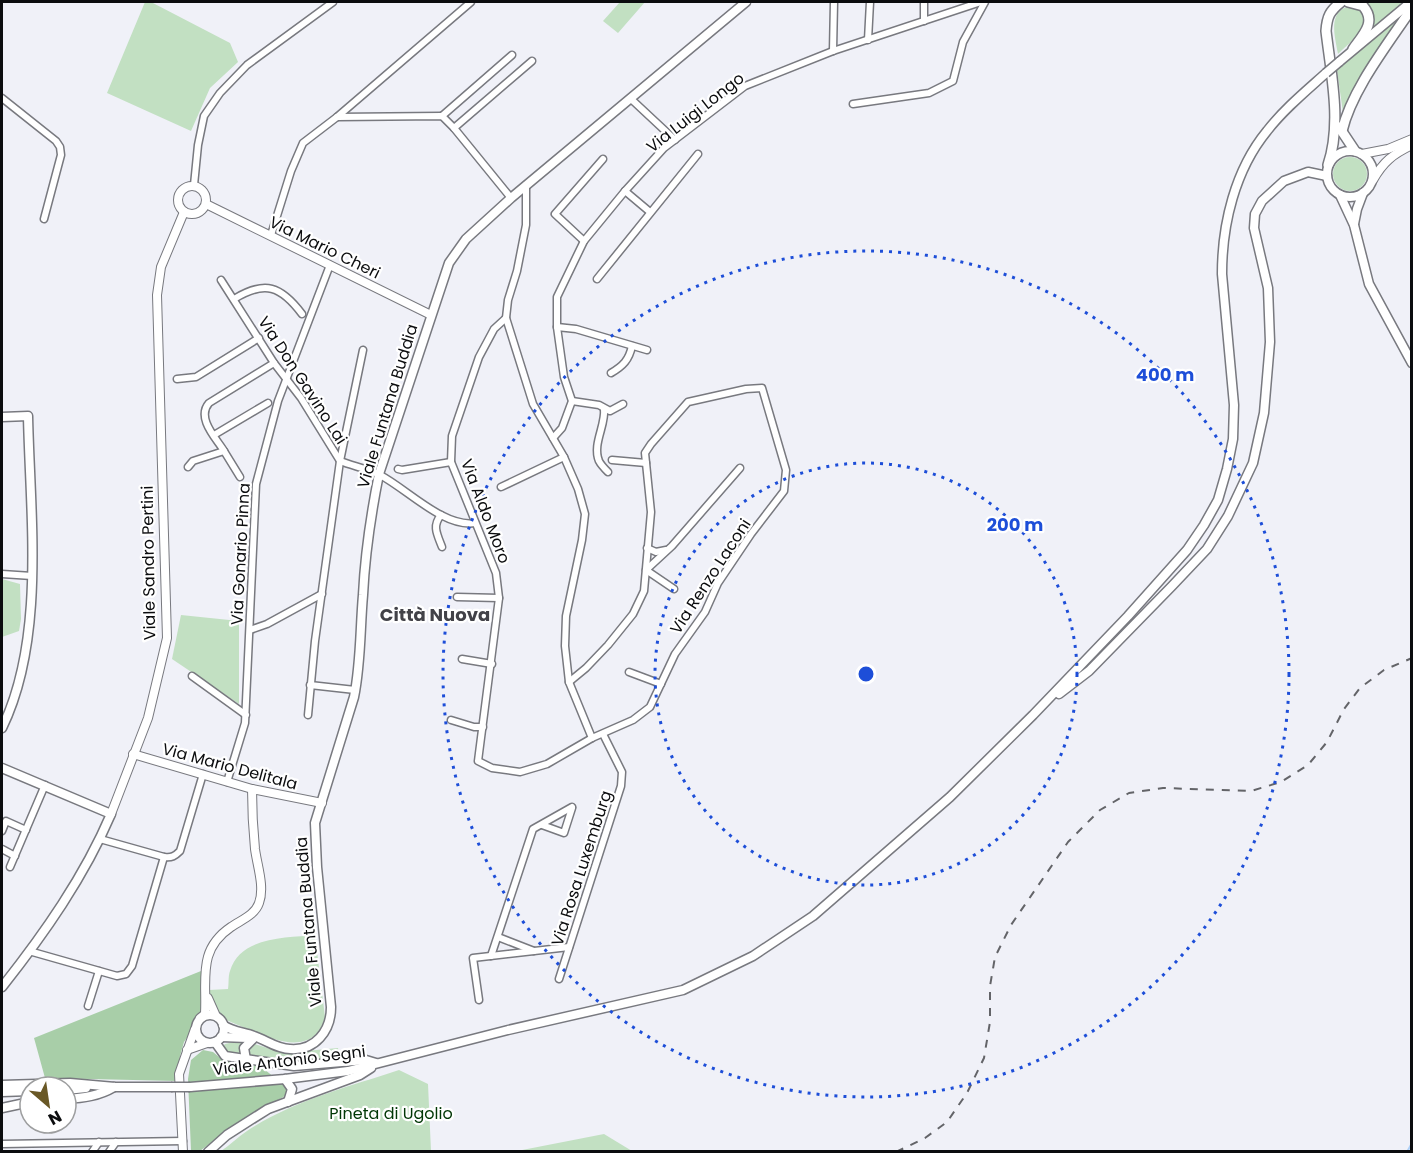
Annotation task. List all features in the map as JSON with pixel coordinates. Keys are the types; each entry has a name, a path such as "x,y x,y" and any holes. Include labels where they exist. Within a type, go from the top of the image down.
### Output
{"highway":[{"path":"1341,2 1332,8 1327,18 1326,31 1339,127 1344,138 1359,153"},
{"path":"1348,2 1363,6 1370,18 1368,27 1353,50"},
{"path":"1328,165 1339,127 1378,58 1412,8"}],"main road":[{"name":"Viale Funtana Buddia","path":"215,1041 253,1039 290,1050 315,1043 323,1034 331,1016 315,823 358,677 363,592 379,474 449,263 460,246 511,198 746,2"},
{"path":"1033,715 1128,616 1187,550 1218,500 1233,439 1234,405 1222,254 1227,218 1245,169 1265,133 1285,110 1412,2"},
{"path":"1354,225 1363,193 1373,180 1371,163 1359,153 1348,151 1336,155 1328,165 1327,176 1331,187 1340,195 1354,225 1369,284 1412,363"},
{"path":"1033,715 1089,670 1173,586 1207,549 1228,516 1253,463 1264,413 1270,342 1268,288 1254,228 1256,214 1262,201 1284,181 1308,172 1327,176"},
{"path":"1340,195 1352,197 1363,193"},
{"path":"2,417 28,416 32,576 26,650 17,687 2,728"},
{"name":"Viale Antonio Segni","path":"2,1085 70,1083 115,1087 190,1087 348,1071 508,1030 683,990 753,956 813,916 950,796 1033,715"},
{"path":"2,768 111,814"},
{"name":"Viale Sandro Pertini","path":"2,987 72,889 111,814"},
{"path":"215,1041 223,1025 216,1016 208,1015 200,1018 195,1029 197,1036 215,1041 222,1055 294,1066 366,1060 380,1064"},
{"name":"Viale Funtana Buddia","path":"223,1025 230,1030 254,1036 272,1044"},
{"path":"246,1060 244,1048 253,1039"},
{"path":"208,1152 268,1109 360,1075 380,1064"},
{"path":"285,1079 292,1089 288,1102"},
{"name":"Viale Antonio Segni","path":"78,1089 105,1086"},
{"path":"78,1098 105,1093 115,1087"},
{"path":"2,1092 18,1091"},
{"path":"2,1108 18,1105"}],"street":[{"path":"194,185 204,116 220,93 247,65 333,2"},
{"path":"271,235 291,171 303,143 337,117 471,2"},
{"path":"833,51 834,2"},
{"path":"868,39 870,2"},
{"path":"924,2 924,21"},
{"path":"854,104 929,93 953,81 963,42 983,2"},
{"name":"Via Luigi Longo","path":"572,401 564,377 557,327 557,297 584,241 664,148 746,86 833,51 983,2"},
{"path":"337,117 442,116 512,55"},
{"path":"454,128 532,61"},
{"path":"2,98 56,141 60,147 61,155 44,219"},
{"path":"630,98 675,140"},
{"path":"442,116 511,198"},
{"path":"1359,153 1388,149 1412,139"},
{"path":"1373,180 1383,162 1412,145"},
{"path":"597,279 698,154"},
{"path":"584,241 555,214 603,159"},
{"path":"194,185 200,187 204,192 206,204 199,213 184,212 179,206 178,195 183,189 194,185"},
{"path":"526,185 526,225 517,271 508,300 506,318 533,404 564,457 578,489 585,514 582,540 566,616 565,646 569,682 592,738 633,720 650,706 661,684 629,672"},
{"path":"625,191 650,212"},
{"name":"Via Mario Cheri","path":"206,204 431,315"},
{"name":"Viale Sandro Pertini","path":"111,814 148,718 167,638 156,295 161,267 184,212"},
{"name":"Via Gonario Pinna","path":"227,782 246,715 256,484 278,401 330,265"},
{"name":"Via Don Gavino Lai","path":"221,280 274,363 301,398 340,461 379,474 441,515 467,524 475,523"},
{"path":"234,299 247,291 269,288 286,295 302,315"},
{"name":"Via Aldo Moro","path":"506,318 494,329 479,357 453,436 451,462 496,573 499,598 478,761 492,768 520,772 547,764 592,738"},
{"path":"557,327 576,329 647,350"},
{"path":"177,379 196,377 259,339"},
{"path":"611,373 625,363 630,356 632,346"},
{"path":"308,715 340,461 363,350"},
{"path":"240,477 205,420 205,407 274,363"},
{"name":"Via Renzo Laconi","path":"569,682 586,668 633,614 644,591 651,512 645,453 688,402 746,388 762,388 786,470 784,491 718,583 705,612 675,654 661,684"},
{"path":"553,438 562,428 572,401 598,405 610,411 623,404"},
{"path":"214,435 267,403"},
{"path":"604,409 605,417 599,436 598,453 599,461 608,472"},
{"path":"188,468 193,461 224,451"},
{"path":"501,487 564,457"},
{"path":"612,460 646,463"},
{"path":"398,469 451,462"},
{"path":"646,570 740,468"},
{"path":"441,515 436,521 435,528 442,547"},
{"path":"647,548 656,552 666,550"},
{"name":"Via Renzo Laconi","path":"646,570 674,589"},
{"path":"2,574 32,576"},
{"path":"250,630 267,624 322,594"},
{"path":"457,597 499,598"},
{"path":"462,660 492,664"},
{"path":"192,676 246,715"},
{"path":"310,685 355,690"},
{"path":"452,720 474,727 483,727"},
{"name":"Via Rosa Luxemburg","path":"559,979 621,786 622,772 603,734"},
{"name":"Via Mario Delitala","path":"133,754 252,789 321,803"},
{"path":"100,839 164,857 173,857 180,851 203,774"},
{"path":"10,867 45,785"},
{"path":"200,1018 205,1014 205,969 210,951 229,928 258,907 261,898 255,849 252,789"},
{"path":"492,956 533,829 572,807 564,833 542,825"},
{"path":"2,831 6,821 26,830"},
{"path":"2,849 15,856"},
{"path":"28,951 117,976 126,974 132,966 164,857"},
{"path":"498,937 535,951"},
{"path":"479,1000 472,958 569,947"},
{"path":"88,1006 99,971"},
{"path":"206,991 216,1016"},
{"path":"183,1152 179,1074 195,1029"},
{"name":"Viale Funtana Buddia","path":"188,1050 215,1041"},
{"path":"2,1144 183,1141"},
{"path":"92,1152 99,1142"},
{"path":"109,1152 116,1142"}],"green space":[{"path":"145,2 151,2 230,43 238,62 210,88 191,131 107,93"},
{"path":"620,2 645,2 618,33 603,21"},
{"path":"1361,2 1404,2 1372,27 1373,17"},
{"path":"1350,6 1363,12 1363,25 1357,36 1338,54 1334,32 1335,19 1338,13"},
{"path":"1397,19 1398,22 1343,113 1337,70"},
{"path":"1350,157 1362,162 1367,174 1362,186 1350,191 1338,186 1333,174 1338,162"},
{"path":"2,579 20,584 21,619 19,631 2,637"},
{"path":"181,615 239,621 239,704 172,659"},
{"path":"315,935 325,1017 318,1032 308,1040 282,1041 226,1020 219,1013 209,990 228,989 230,971 235,960 244,951 254,945 278,938"},
{"path":"201,971 202,1009 197,1023 184,1042 177,1081 78,1079 78,1075 44,1075 34,1038"},
{"path":"242,1040 283,1053 338,1048 340,1058 299,1062 226,1053 223,1046 225,1044"},
{"path":"203,1050 213,1052 224,1061 260,1066 288,1088 287,1095 241,1120 200,1151 191,1151 188,1079 191,1060"},
{"name":"Pineta di Ugolio","path":"399,1070 428,1084 431,1151 221,1151 264,1120 283,1111"},
{"path":"604,1134 632,1151 517,1151"}],"waterway":[{"path":"1407,1152 1412,1143"}],"railway":[{"path":"896,1152 925,1138 947,1122 967,1093 984,1058 990,1022 990,986 995,957 1011,925 1068,842 1100,810 1129,793 1163,788 1251,791 1281,782 1308,765 1327,742 1344,709 1360,688 1384,670 1412,658"}],"district":[{"name":"Città Nuova","path":"435,615"}]}
